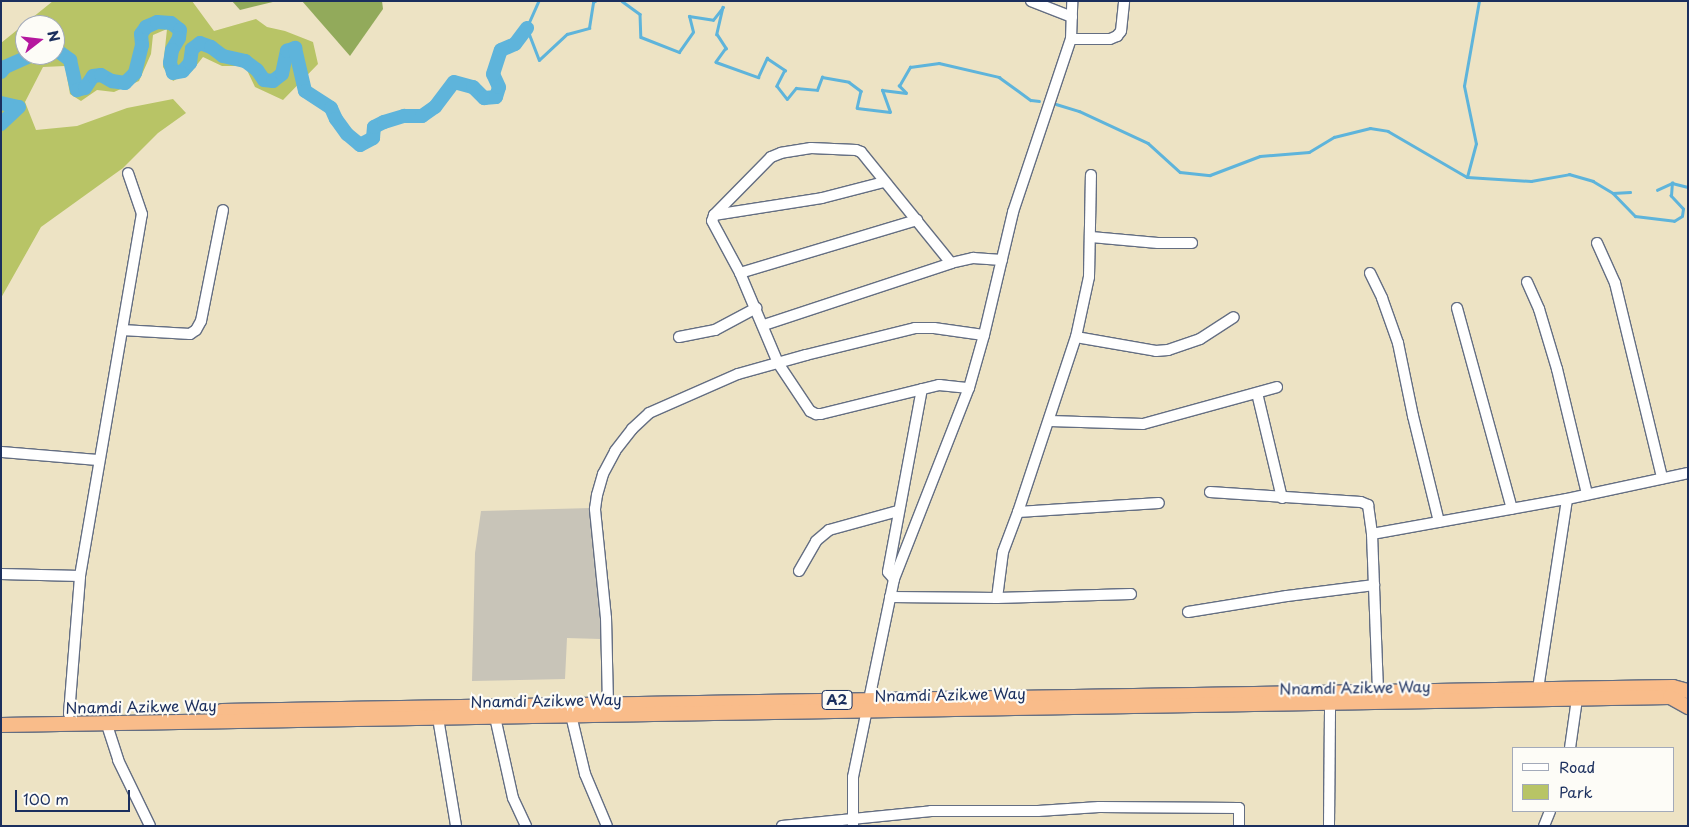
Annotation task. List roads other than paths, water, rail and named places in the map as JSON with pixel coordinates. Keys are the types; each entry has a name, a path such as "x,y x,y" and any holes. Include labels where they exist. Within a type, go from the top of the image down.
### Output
{"highway":[{"name":"Nnamdi Azikwe Way","path":"1,716 570,711 866,706 1538,689 1673,687 1688,691"},
{"name":"Nnamdi Azikwe Way","path":"1,725 495,717 570,711 608,705 866,706 1330,703 1670,698 1688,707"}],"street":[{"path":"1031,1 1072,17"},
{"path":"853,823 853,777 866,706 894,579 969,388 984,335 1013,212 1071,38 1072,1"},
{"path":"1071,38 1110,39 1117,36 1121,31 1124,1"},
{"path":"951,263 861,152 856,150 811,148 781,153 771,157 714,214 712,221 740,273 764,325 778,363 810,411 816,414 944,385 969,388"},
{"path":"70,714 80,576 142,214 128,173"},
{"path":"997,598 1003,552 1050,421 1076,337 1089,277 1092,237 1091,175"},
{"path":"714,214 822,198 884,182"},
{"path":"122,330 190,334 196,330 201,321 223,210"},
{"path":"740,273 917,220"},
{"path":"1092,237 1158,243 1192,243"},
{"path":"1597,243 1615,284 1625,320 1662,478"},
{"path":"764,325 951,263 973,258 1002,260"},
{"path":"1370,273 1382,298 1398,343 1413,416 1440,522"},
{"path":"1527,282 1539,308 1557,369 1587,494"},
{"path":"679,337 714,330 756,308"},
{"path":"1457,308 1512,509"},
{"path":"1076,337 1156,351 1168,350 1200,339 1234,317"},
{"path":"608,705 606,618 595,509 603,474 615,450 632,429 649,413 738,374 778,363 915,328 934,328 984,335"},
{"path":"1050,421 1143,424 1277,387"},
{"path":"894,579 888,572 922,389"},
{"path":"1257,393 1282,498"},
{"path":"1,452 99,460"},
{"path":"1372,534 1512,509 1688,473"},
{"path":"1210,492 1361,502 1368,505 1372,534 1378,692"},
{"path":"1538,689 1567,498"},
{"path":"1018,512 1159,503"},
{"path":"799,571 816,540 829,530 898,511"},
{"path":"1,574 80,576"},
{"path":"1188,612 1287,596 1374,585"},
{"path":"890,597 997,598 1131,594"},
{"path":"1570,747 1577,699"},
{"path":"1329,826 1330,703"},
{"path":"570,711 592,793 607,826"},
{"path":"495,717 513,798 526,826"},
{"path":"438,718 456,826"},
{"path":"106,722 118,760 150,826"},
{"path":"782,826 853,823 931,811 1038,811 1099,807 1239,808 1239,826"},
{"path":"1544,826 1550,812"}],"waterway":[{"path":"539,1 527,28 539,60 567,34 589,28 593,2 595,1"},
{"path":"622,1 640,14 641,37 679,52 693,32 689,16 713,20 723,7 717,34 726,48 716,62 758,77 767,58 785,70 777,86 787,99 796,88 817,90 822,77 849,82 861,91 857,108 890,112 882,90 906,93 899,86 910,67 939,63 999,77 1031,100 1039,101"},
{"path":"1467,177 1476,144 1464,86 1479,1"},
{"path":"65,56 70,60 77,90 85,88 93,76 101,75 112,81 125,83 135,73 142,45 141,34 146,27 157,22 171,23 180,30 179,38 172,50 170,63 173,73 183,71 190,63 192,49 200,43 211,47 223,56 245,61 257,70 264,80 273,81 282,74 287,51 295,48 305,91 331,108 336,119 347,134 360,145 373,138 374,127 384,122 404,116 422,116 435,107 454,82 473,87 484,98 496,97 499,87 493,74 501,50 515,44 527,28"},
{"path":"1,72 5,67 15,63"},
{"path":"1,103 19,107 1,124"},
{"path":"1056,104 1079,111 1148,143 1180,172 1210,175 1260,156 1309,152 1334,137 1370,128 1388,131 1467,177 1531,181 1569,174 1593,181 1613,193 1630,192"},
{"path":"1657,190 1672,183 1688,187"},
{"path":"1613,193 1635,216 1674,221 1682,216 1683,209 1671,196 1672,183"}]}
